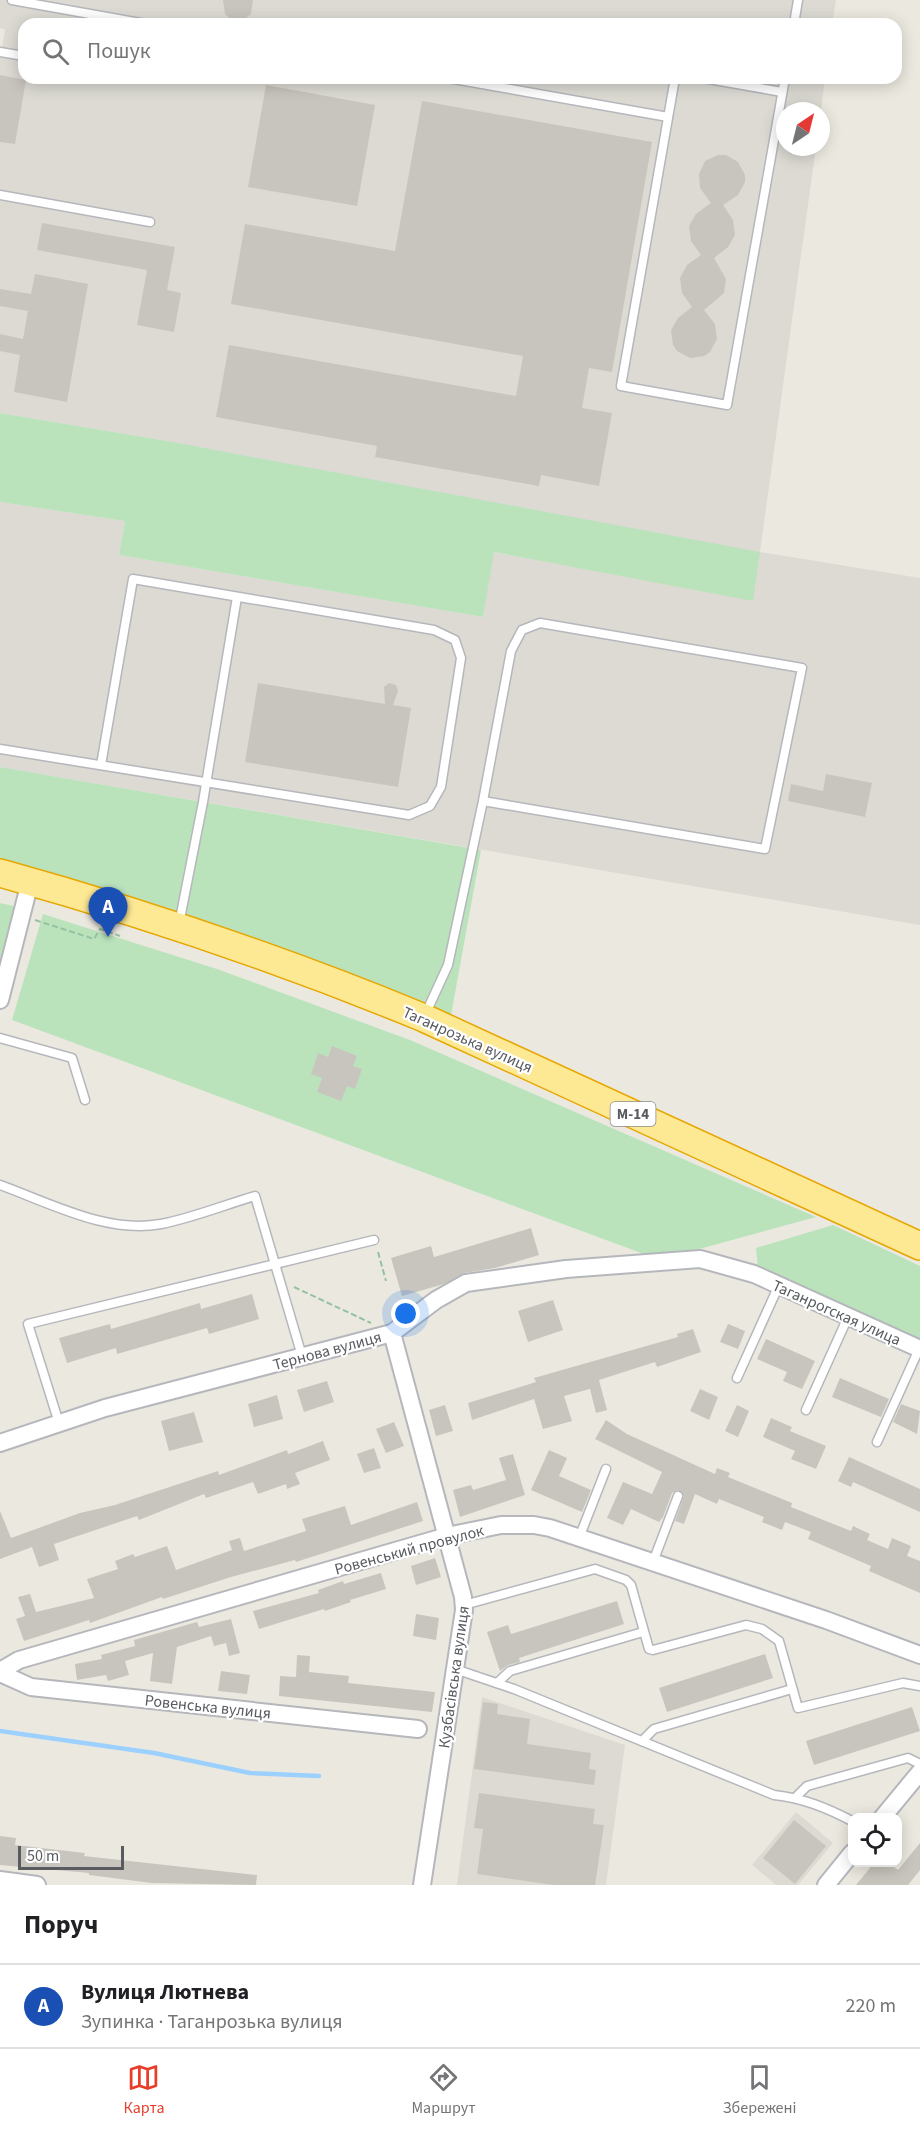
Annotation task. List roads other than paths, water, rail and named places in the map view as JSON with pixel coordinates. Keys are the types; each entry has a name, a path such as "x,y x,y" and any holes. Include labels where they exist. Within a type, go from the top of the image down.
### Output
{"highway":[{"name":"Таганрозька вулиця","path":"0,873 310,972 424,1018 920,1246"}],"street":[{"path":"0,1000 30,882"},
{"name":"Тернова вулиця","path":"0,1443 105,1408 392,1333 436,1299 466,1283 509,1276 700,1259 754,1274"},
{"name":"Таганрогская улица","path":"754,1274 920,1349"},
{"name":"Кузбасівська вулиця","path":"392,1333 464,1605 422,1885"},
{"name":"Ровенський провулок","path":"0,1672 19,1660 447,1536 518,1524 550,1528 920,1655"},
{"name":"Ровенська вулиця","path":"0,1672 31,1686 418,1729"},
{"path":"886,1813 920,1772"},
{"path":"826,1885 848,1858"},
{"path":"0,1880 37,1885"}],"lane":[{"path":"12,0 46,3 117,18"},
{"path":"795,18 798,0"},
{"path":"0,52 18,55"},
{"path":"482,84 668,117"},
{"path":"674,84 621,386 727,405 783,84"},
{"path":"737,84 782,92"},
{"path":"0,195 150,222"},
{"path":"0,749 409,815 430,806 441,787 461,658 455,640 434,630 133,579 101,765"},
{"path":"178,928 206,782 237,597"},
{"path":"424,1018 448,965 483,801 511,651 522,630 540,623 802,668 765,849 483,801"},
{"path":"0,1038 72,1058 85,1100"},
{"path":"0,1185 100,1221 130,1225 161,1224 255,1196 302,1356"},
{"path":"59,1423 28,1324 374,1240"},
{"path":"737,1378 779,1286"},
{"path":"806,1410 848,1317"},
{"path":"877,1442 920,1349"},
{"path":"579,1538 606,1469"},
{"path":"653,1562 678,1497"},
{"path":"464,1605 595,1569 626,1580 631,1585 647,1645 653,1650 746,1625 754,1626 779,1641 795,1704 803,1709 903,1683 920,1686"},
{"path":"497,1683 510,1671 643,1632"},
{"path":"455,1669 497,1683 774,1794 796,1797 848,1819"},
{"path":"642,1741 654,1729 792,1689"},
{"path":"796,1797 807,1786 908,1758 920,1764"}],"waterway":[{"path":"0,1731 154,1753 250,1773 319,1776"}],"place":[{"name":"Вулиця Лютнева","path":"108,937"}]}
